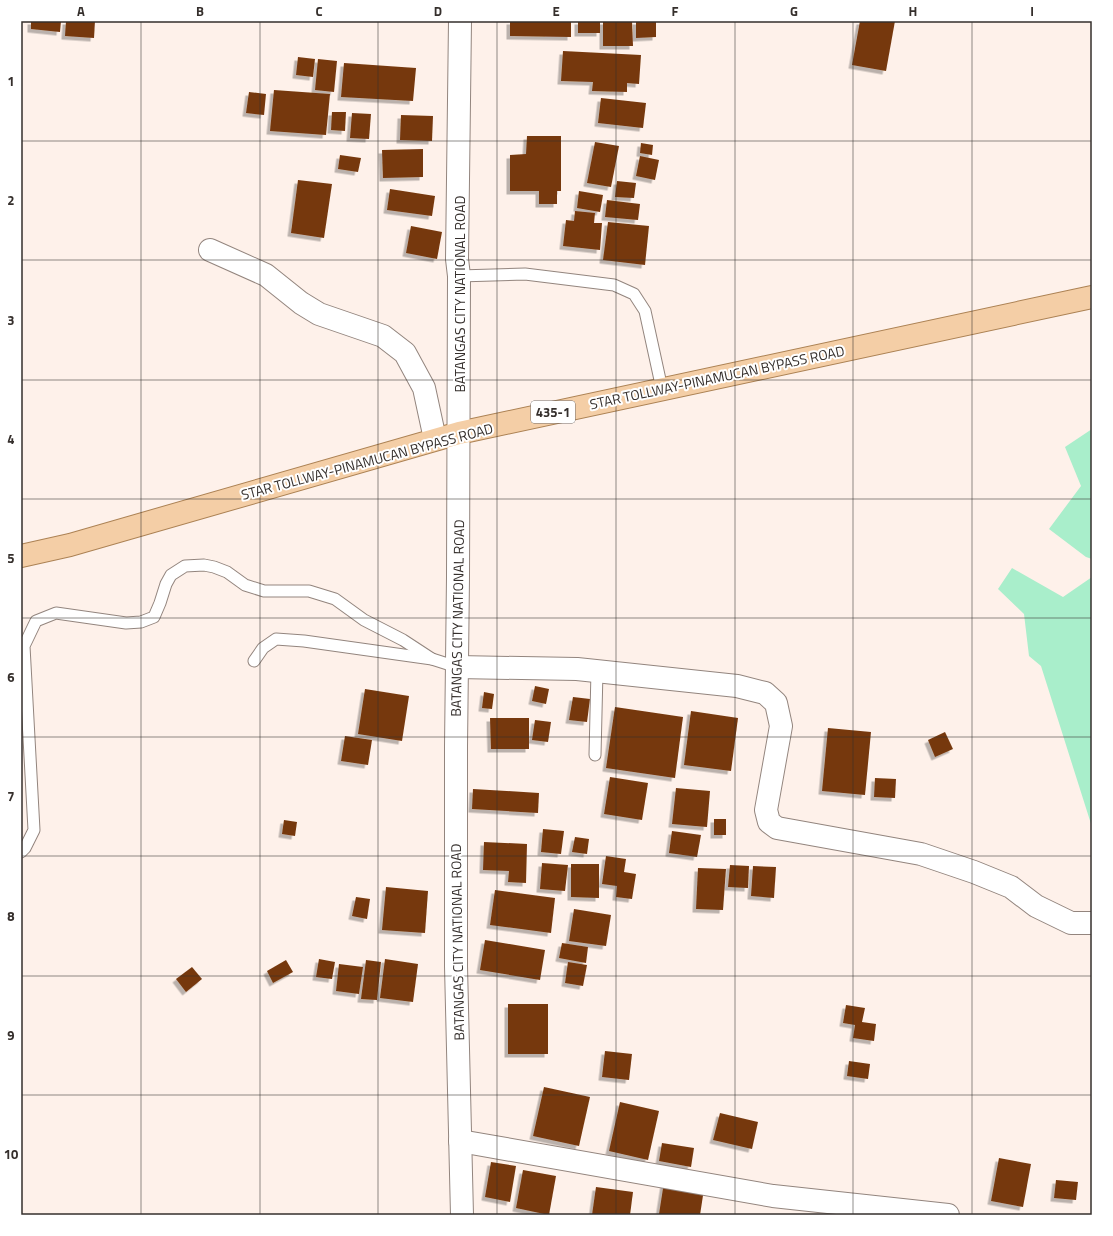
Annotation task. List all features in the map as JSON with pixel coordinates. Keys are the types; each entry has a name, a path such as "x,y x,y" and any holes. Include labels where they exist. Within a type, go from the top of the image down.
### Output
{"main road":[{"name":"STAR TOLLWAY-PINAMUCAN BYPASS ROAD","path":"21,556 70,545 459,433 1092,297"}],"street":[{"name":"BATANGAS CITY NATIONAL ROAD","path":"460,21 456,966 462,1215"},
{"path":"210,250 266,275 301,303 319,314 383,336 405,353 424,388 435,439"},
{"path":"458,667 577,669 738,686 765,693 776,703 781,726 766,810 769,822 777,828 921,854 974,872 1011,887 1036,906 1071,923 1092,923"},
{"path":"460,1141 773,1196 948,1215"}],"lane":[{"path":"459,276 525,274 614,285 634,294 645,311 662,389"},
{"path":"21,852 25,848 34,830 24,646 36,621 56,613 126,624 141,622 154,617 166,584 171,575 185,566 204,565 214,566 227,572 245,585 264,591 309,591 335,599 364,620 403,640 432,659"},
{"path":"254,662 263,648 276,639 304,641 432,659 458,667"},
{"path":"595,755 597,671"}],"green space":[{"path":"1092,429 1092,559 1086,557 1049,529 1081,486 1065,447"},
{"path":"1012,568 1063,597 1092,577 1092,827 1041,666 1029,656 1024,614 998,589"}],"building":[{"path":"31,21 61,21 60,32 31,29"},
{"path":"66,21 95,21 94,38 65,36"},
{"path":"510,21 571,21 571,37 510,36"},
{"path":"578,21 600,21 600,33 578,33"},
{"path":"603,21 632,21 633,46 603,46"},
{"path":"636,21 656,21 656,37 636,38"},
{"path":"860,21 895,21 886,71 852,65"},
{"path":"563,51 641,55 639,84 627,83 627,92 592,91 593,82 561,81"},
{"path":"298,57 315,59 313,77 296,75"},
{"path":"318,59 337,61 334,92 315,90"},
{"path":"344,63 416,68 413,101 341,97"},
{"path":"274,90 330,94 326,135 270,131"},
{"path":"249,92 266,94 264,115 246,113"},
{"path":"601,98 646,103 643,128 598,123"},
{"path":"332,112 346,112 345,131 331,130"},
{"path":"352,113 371,114 369,139 350,138"},
{"path":"401,115 433,116 432,141 400,140"},
{"path":"527,136 561,136 561,191 557,191 557,204 539,204 539,191 510,191 510,155 526,154"},
{"path":"595,142 619,146 611,187 587,183"},
{"path":"641,143 653,145 652,155 640,153"},
{"path":"423,149 423,177 383,178 382,150"},
{"path":"340,155 361,158 358,172 338,169"},
{"path":"640,156 659,160 655,180 636,176"},
{"path":"298,180 332,184 324,238 291,233"},
{"path":"617,181 636,183 634,198 615,197"},
{"path":"390,189 435,196 432,216 387,210"},
{"path":"579,191 603,195 600,212 577,208"},
{"path":"607,200 640,204 638,220 605,217"},
{"path":"575,211 595,213 594,223 602,223 600,250 563,246 566,220 574,221"},
{"path":"608,222 649,226 645,265 603,260"},
{"path":"411,226 442,232 437,259 406,253"},
{"path":"535,686 549,689 546,704 532,701"},
{"path":"365,689 409,696 402,741 358,734"},
{"path":"484,692 494,694 492,709 482,708"},
{"path":"573,697 590,699 587,722 569,720"},
{"path":"615,707 683,717 675,778 606,768"},
{"path":"691,711 738,718 731,771 684,765"},
{"path":"490,718 529,718 529,749 491,749"},
{"path":"535,720 551,722 548,742 532,740"},
{"path":"828,728 871,732 865,795 822,791"},
{"path":"945,732 953,749 935,757 928,740"},
{"path":"345,736 372,740 368,765 341,761"},
{"path":"610,777 648,783 642,820 604,814"},
{"path":"875,778 896,779 895,798 874,797"},
{"path":"676,788 710,791 707,827 672,824"},
{"path":"473,789 539,793 538,813 472,809"},
{"path":"714,819 726,819 726,835 714,835"},
{"path":"284,820 297,822 295,836 282,834"},
{"path":"543,829 564,831 561,854 541,852"},
{"path":"672,831 701,835 697,857 669,853"},
{"path":"575,837 589,839 587,854 572,852"},
{"path":"484,842 527,844 526,883 508,882 509,871 483,870"},
{"path":"606,856 626,859 624,872 636,874 632,899 616,897 617,886 602,884"},
{"path":"542,863 568,865 565,891 540,889"},
{"path":"571,864 599,864 599,898 571,897"},
{"path":"730,865 749,866 748,888 728,887"},
{"path":"753,866 776,867 774,898 751,896"},
{"path":"698,868 726,869 723,910 696,909"},
{"path":"386,887 428,891 425,933 382,930"},
{"path":"495,890 555,898 551,933 490,925"},
{"path":"356,897 370,899 367,919 352,916"},
{"path":"574,909 611,915 606,946 569,941"},
{"path":"485,940 545,950 540,980 480,970"},
{"path":"562,943 588,947 586,963 559,958"},
{"path":"319,959 335,962 332,979 316,977"},
{"path":"385,959 418,964 413,1002 380,998"},
{"path":"286,960 293,972 273,983 267,971"},
{"path":"366,960 381,962 377,1000 361,999"},
{"path":"568,962 587,965 583,986 565,983"},
{"path":"339,964 363,967 359,994 336,991"},
{"path":"192,967 202,979 186,992 176,979"},
{"path":"508,1004 548,1004 548,1054 508,1054"},
{"path":"846,1005 865,1008 862,1022 876,1024 874,1041 853,1038 855,1025 843,1023"},
{"path":"605,1051 632,1054 629,1080 602,1077"},
{"path":"849,1061 870,1064 868,1079 847,1076"},
{"path":"544,1087 590,1097 579,1146 533,1136"},
{"path":"620,1102 659,1111 648,1160 609,1151"},
{"path":"720,1113 758,1122 752,1149 713,1140"},
{"path":"662,1143 694,1148 691,1167 659,1161"},
{"path":"999,1158 1031,1164 1023,1207 991,1201"},
{"path":"491,1162 516,1166 510,1202 485,1197"},
{"path":"523,1170 556,1176 549,1215 516,1208"},
{"path":"1056,1180 1078,1182 1076,1200 1054,1198"},
{"path":"664,1182 704,1189 700,1215 659,1214"},
{"path":"596,1187 633,1192 630,1215 592,1215"}]}
